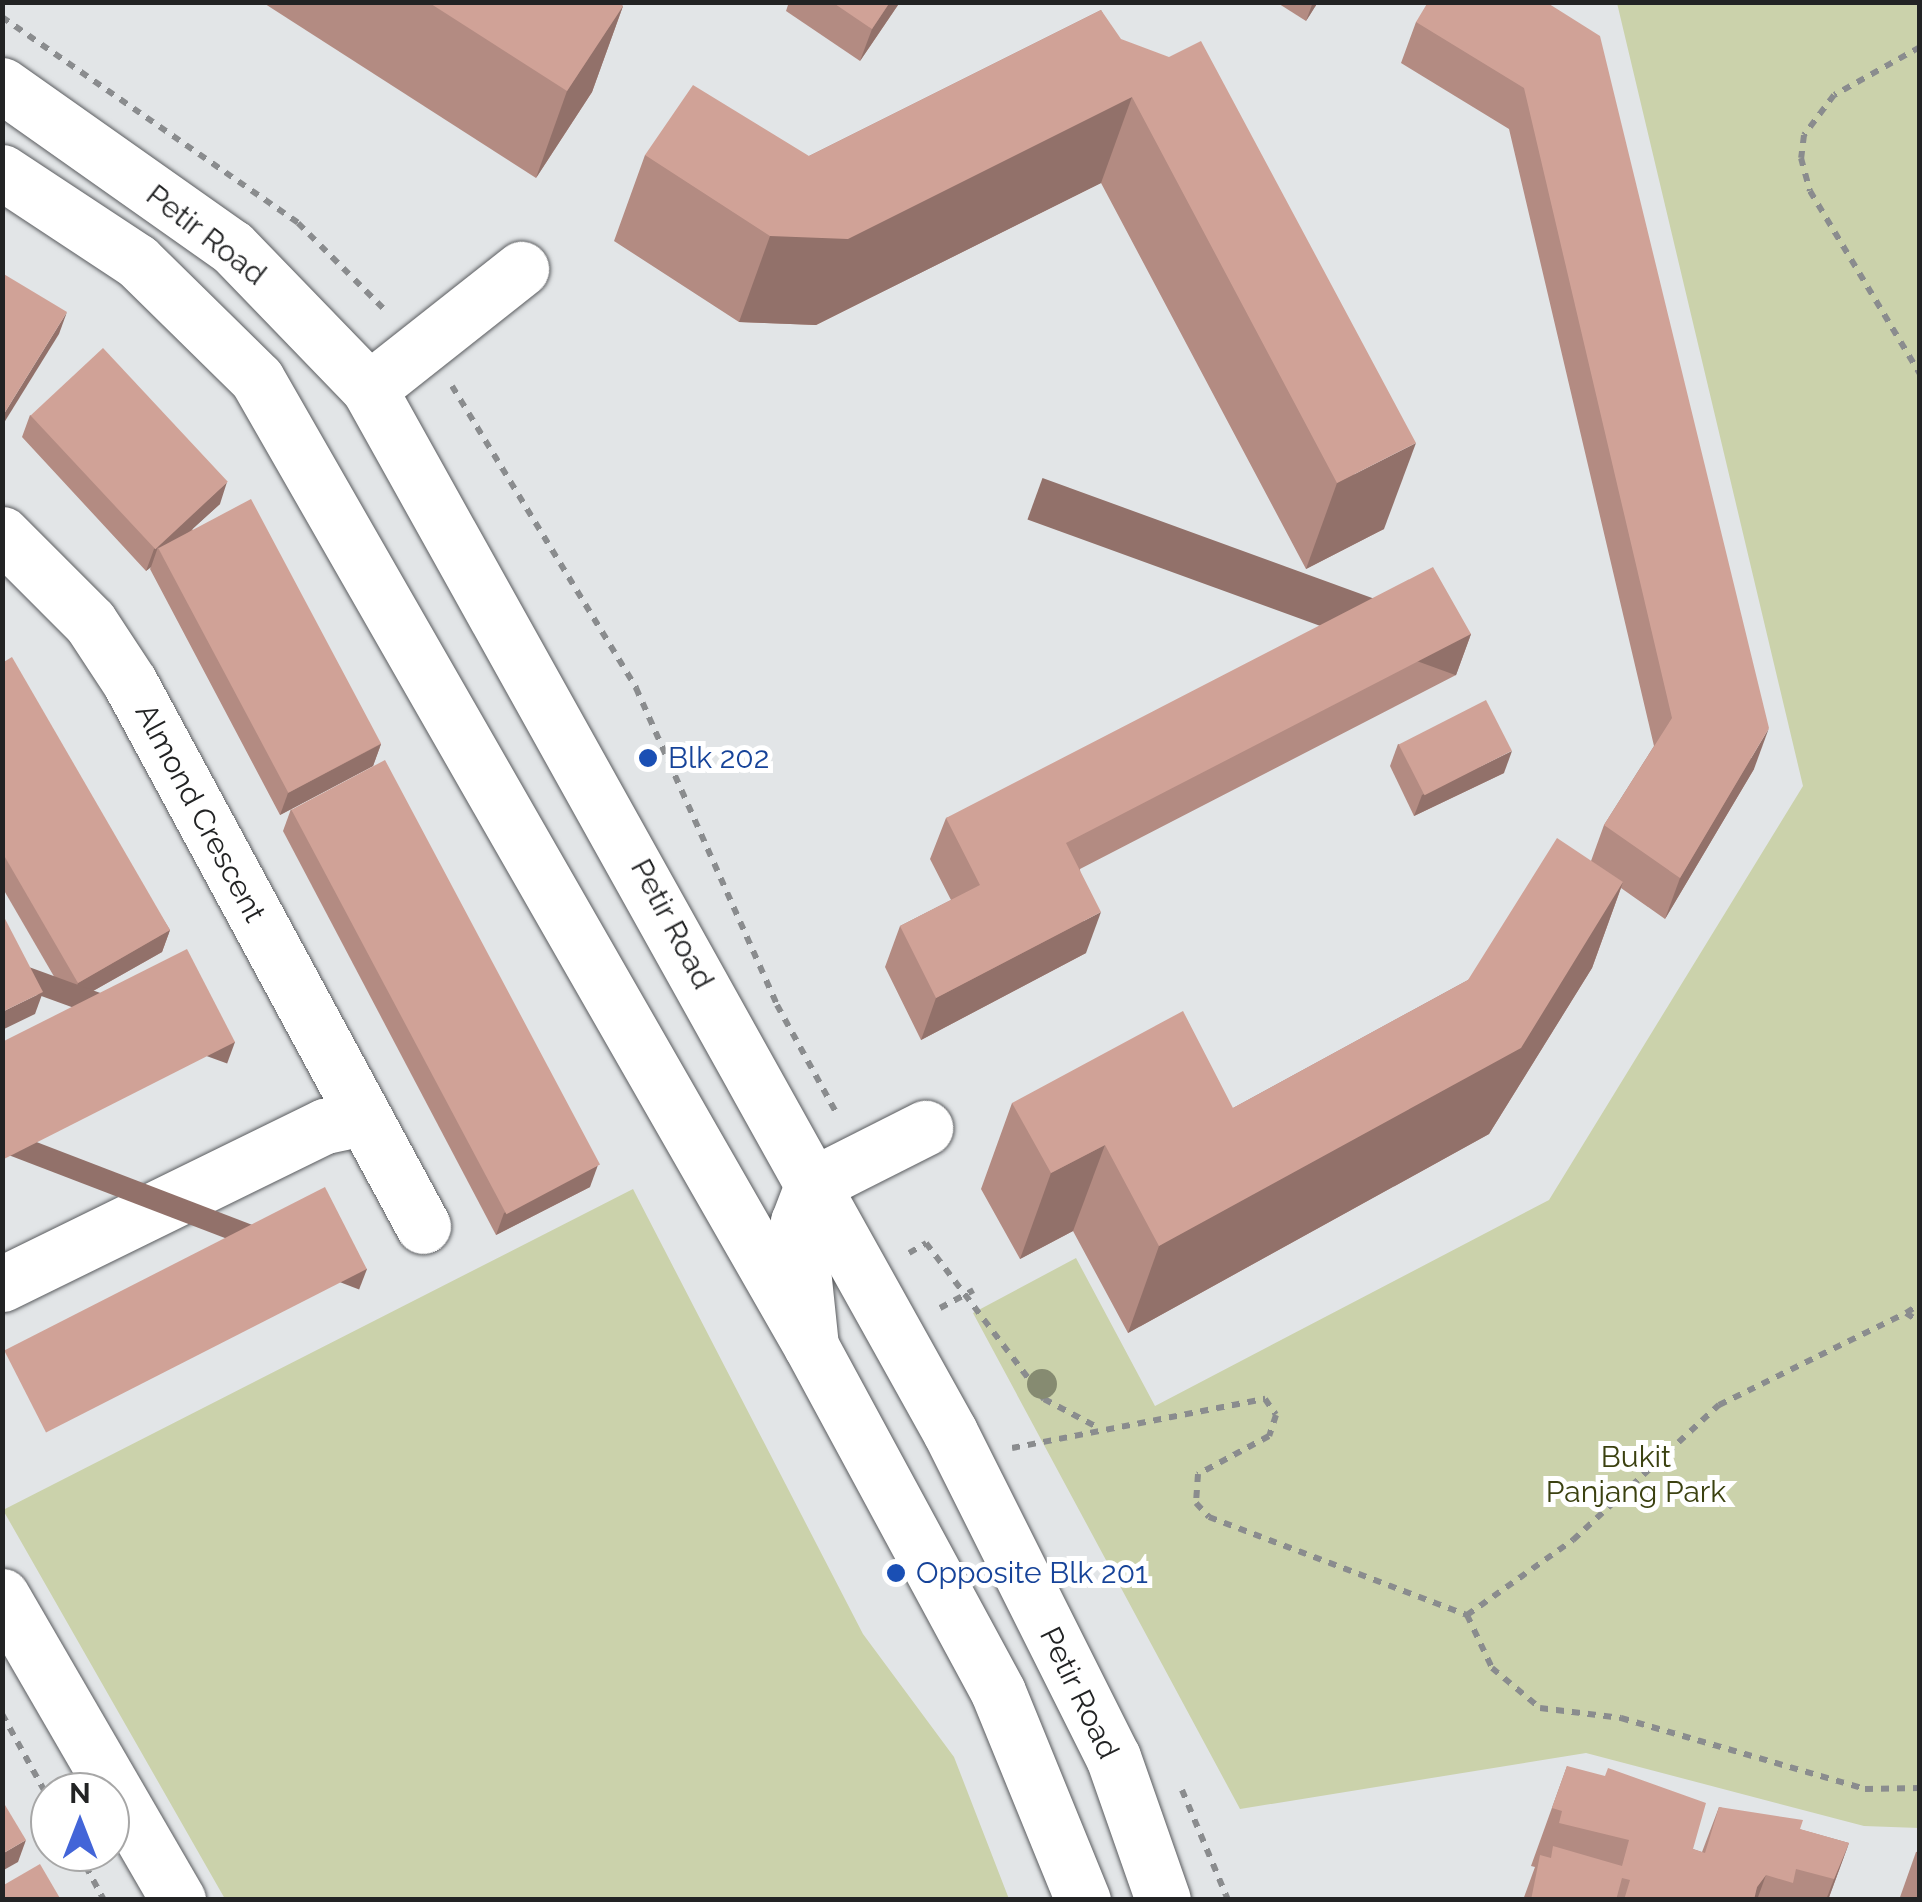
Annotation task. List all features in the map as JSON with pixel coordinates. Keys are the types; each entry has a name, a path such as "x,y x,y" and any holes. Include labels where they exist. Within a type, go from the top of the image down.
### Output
{"main road":[{"name":"Petir Road","path":"2,85 232,247 369,389 639,862 950,1432 1113,1758 1164,1900"},
{"name":"Petir Road","path":"2,172 137,261 257,379 568,912 811,1346 998,1692 1084,1900"},
{"path":"369,389 520,269"},
{"name":"Almond Crescent","path":"2,534 90,622 130,683 423,1226"},
{"path":"568,912 596,928 626,928 646,903 639,862"},
{"path":"2,1284 324,1126 362,1118"},
{"path":"811,1346 798,1222 812,1184 925,1128"},
{"path":"2,1596 178,1900"}],"path":[{"path":"1920,47 1826,102 1804,135 1801,158 1810,191 1920,374"},
{"path":"909,1253 926,1243 1044,1398 1096,1426"},
{"path":"945,1305 974,1290"},
{"path":"1467,1615 1573,1540 1718,1406 1920,1304"},
{"path":"1906,1312 1920,1313"},
{"path":"1906,1312 1920,1322"},
{"path":"1012,1448 1096,1426 1265,1398 1276,1425 1202,1469 1199,1508 1467,1615 1492,1668 1540,1708 1620,1718 1865,1789 1920,1788"},
{"path":"2,1714 34,1772"},
{"path":"89,1872 104,1900"}],"green space":[{"name":"Bukit Panjang Park","path":"1617,3 1919,3 1919,1828 1864,1826 1586,1753 1240,1809 973,1313 1076,1258 1155,1406 1549,1200 1803,786"},
{"path":"633,1189 863,1634 954,1757 1009,1899 225,1899 3,1510"}],"building":[{"path":"428,2 617,2 623,6 567,91"},
{"path":"832,2 890,2 872,29"},
{"path":"1428,2 1546,2 1600,36 1769,728 1680,878 1604,825 1672,718 1524,88 1416,22"},
{"path":"1101,10 1121,39 1169,57 1201,41 1416,443 1337,483 1132,97 848,239 770,236 645,155 693,85 809,156"},
{"path":"2,273 67,312 2,417"},
{"path":"103,348 228,482 155,549 31,416"},
{"path":"251,499 381,744 288,793 158,548"},
{"path":"1433,567 1471,634 1066,843 1101,912 936,998 900,926 980,885 946,818"},
{"path":"12,657 170,930 78,983 2,852 2,663"},
{"path":"1486,700 1512,751 1425,795 1399,744"},
{"path":"385,760 600,1164 506,1214 291,810"},
{"path":"1557,838 1623,882 1521,1048 1159,1246 1105,1145 1051,1173 1012,1103 1183,1011 1233,1108 1468,980"},
{"path":"2,913 43,992 2,1012"},
{"path":"187,949 235,1042 2,1160 2,1042"},
{"path":"325,1187 367,1269 46,1432 4,1350"},
{"path":"1567,1766 1605,1776 1608,1768 1706,1803 1693,1849 1705,1853 1719,1807 1803,1820 1800,1829 1849,1843 1834,1879 1796,1869 1793,1883 1766,1875 1754,1900 1624,1900 1630,1880 1622,1878 1616,1900 1531,1900 1540,1855 1551,1858 1553,1846 1622,1866 1629,1840 1559,1823 1562,1811 1552,1808"},
{"path":"2,1800 26,1840 2,1854"},
{"path":"30,1870 45,1872 61,1900 2,1900 2,1886"}],"place":[{"name":"Blk 202","path":"648,758"},
{"name":"Opposite Blk 201","path":"896,1573"}]}
